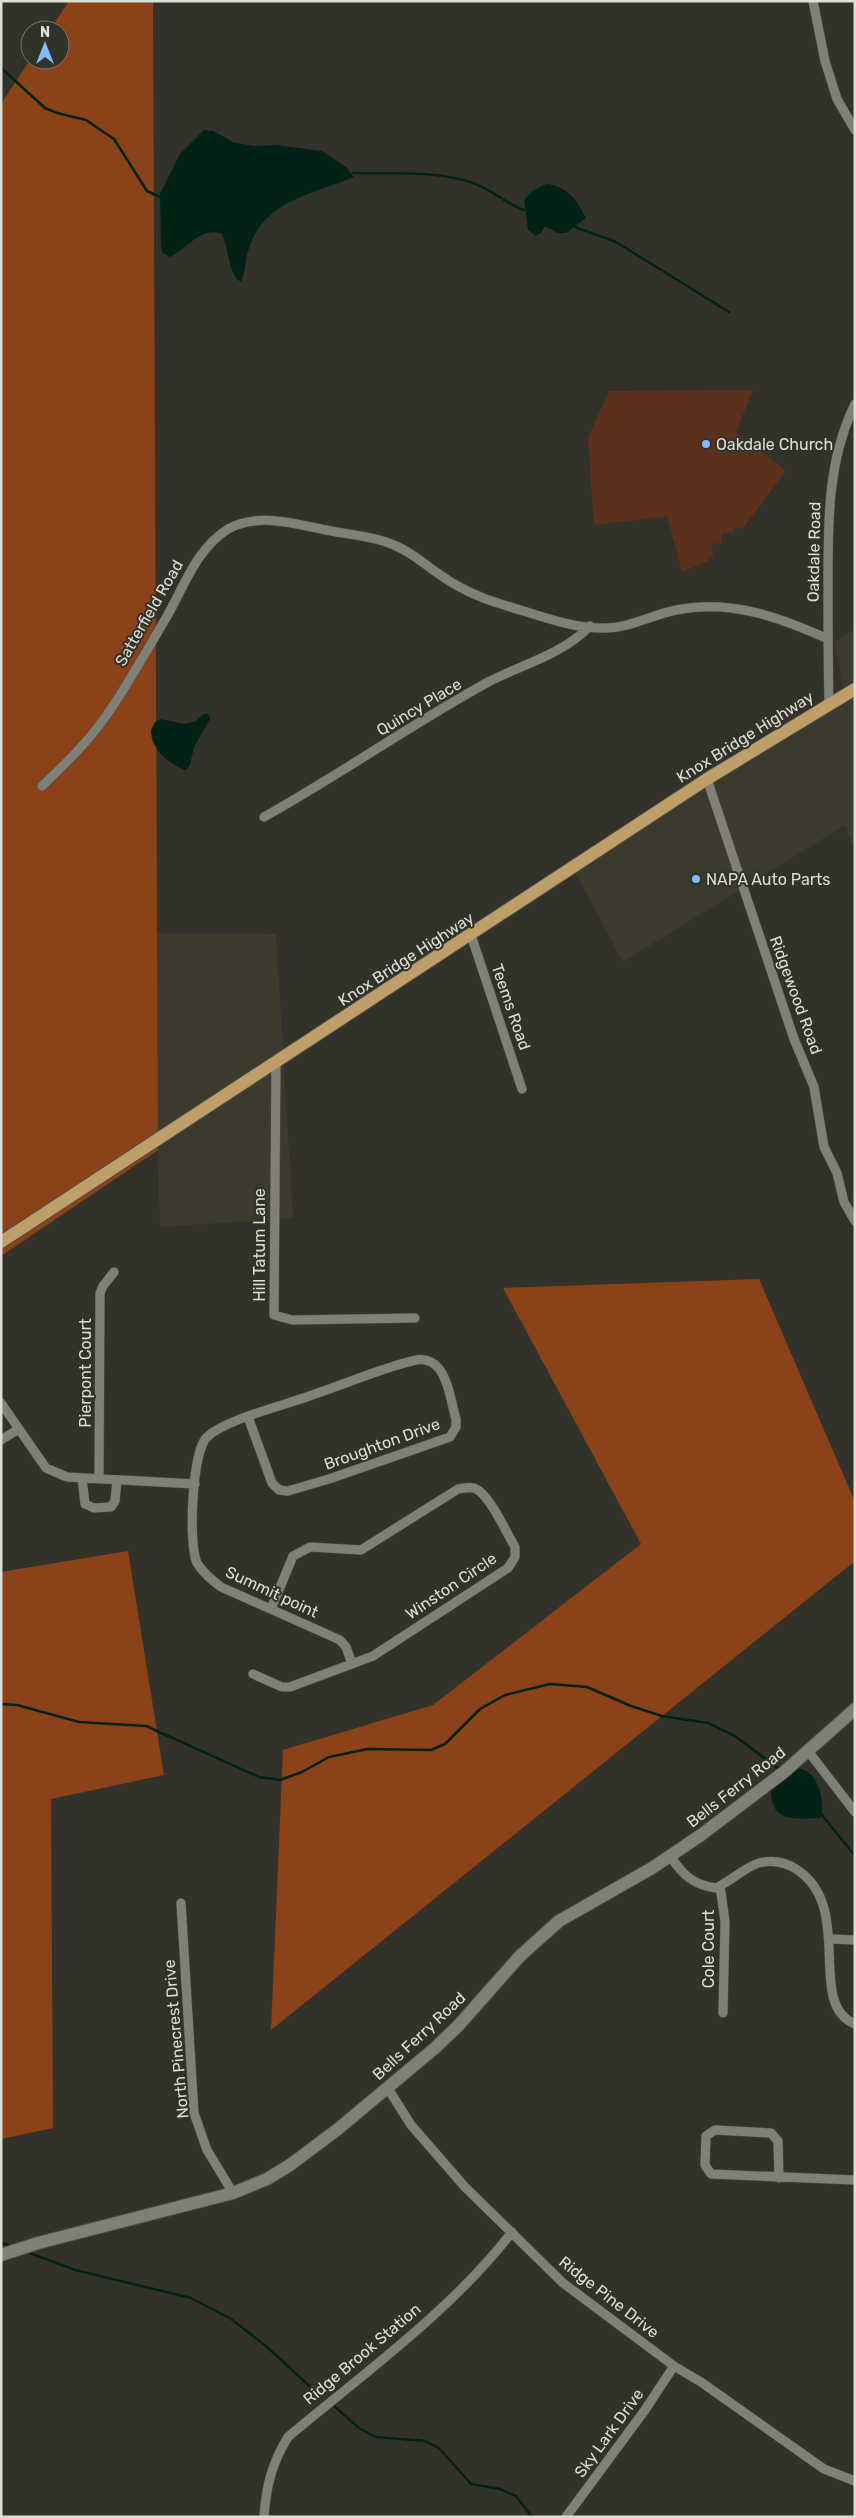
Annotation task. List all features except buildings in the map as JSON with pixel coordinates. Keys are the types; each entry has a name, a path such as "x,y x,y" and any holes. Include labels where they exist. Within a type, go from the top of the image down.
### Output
{"main road":[{"name":"Knox Bridge Highway","path":"1,1242 276,1064 707,779 855,689"},
{"name":"Bells Ferry Road","path":"1,2255 38,2243 233,2193 267,2179 290,2165 338,2129 446,2037 520,1956 558,1922 670,1856 730,1814 808,1751 855,1709"}],"street":[{"path":"813,1 825,62 837,99 855,130"},
{"name":"Oakdale Road","path":"829,704 828,531 832,474 843,430 855,404"},
{"name":"Satterfield Road","path":"42,786 92,736 108,714 167,616 188,572 213,541 239,523 279,521 395,545 421,559 455,585 480,597 575,624 601,628 619,626 674,610 715,606 735,607 780,618 828,638"},
{"name":"Quincy Place","path":"264,817 320,786 490,682 557,650 590,626"},
{"name":"Ridgewood Road","path":"707,779 794,1039 814,1087 824,1147 837,1173 844,1202 855,1220"},
{"name":"Teems Road","path":"471,935 522,1089"},
{"name":"Hill Tatum Lane","path":"276,1064 274,1315 292,1320 415,1318"},
{"name":"Pierpont Court","path":"99,1479 100,1293 114,1272"},
{"name":"Broughton Drive","path":"418,1359 430,1361 442,1372 456,1419 456,1426 450,1437 444,1441 288,1491 278,1490 272,1483 248,1418 418,1359"},
{"path":"1,1402 46,1468 67,1477 195,1484"},
{"name":"Summit point","path":"248,1418 216,1429 205,1439 198,1456 193,1544 197,1562 206,1575 221,1587 340,1640 346,1647 352,1664"},
{"path":"1,1440 19,1430"},
{"path":"82,1478 85,1504 94,1508 111,1507 115,1502 117,1480"},
{"name":"Winston Circle","path":"253,1674 282,1687 290,1687 373,1656 508,1568 515,1557 515,1547 484,1496 476,1489 467,1487 458,1489 361,1550 310,1547 299,1551 293,1556 271,1609"},
{"path":"808,1751 855,1812"},
{"path":"670,1856 682,1873 693,1883 705,1887 720,1886 758,1863 787,1864 801,1872 823,1897 832,1926 831,1979 834,1998 837,2007 847,2020 855,2024"},
{"name":"Cole Court","path":"720,1886 725,1921 723,2013"},
{"name":"North Pinecrest Drive","path":"180,1903 194,2113 207,2150 233,2193"},
{"path":"833,1939 855,1940"},
{"name":"Ridge Pine Drive","path":"387,2087 412,2124 465,2187 563,2283 674,2366 702,2382 824,2469 855,2481"},
{"path":"779,2178 778,2141 771,2133 715,2130 706,2136 705,2165 711,2174 779,2178 855,2180"},
{"name":"Ridge Brook Station","path":"264,2517 268,2481 277,2455 288,2437 410,2335 497,2250 512,2232"},
{"name":"Sky Lark Drive","path":"566,2517 645,2410 674,2366"}],"shaded area":[{"path":"69,1 153,1 158,1150 1,1256 1,104 23,70 70,70 70,20 57,20"},
{"path":"204,130 213,131 233,142 253,146 276,145 322,151 346,167 354,177 292,201 266,219 256,232 249,248 241,282 237,279 231,267 222,234 207,233 170,257 163,253 161,247 160,194 180,154"},
{"path":"546,184 560,187 570,195 586,218 566,233 558,233 545,226 541,233 536,236 528,230 524,200 531,192"},
{"path":"753,390 736,432 786,471 743,528 734,529 734,532 721,533 722,543 712,544 713,557 708,557 708,561 682,572 667,516 594,525 588,438 609,391"},
{"path":"855,629 855,852 845,825 623,962 572,866 844,691 834,642"},
{"path":"203,714 208,714 210,719 194,747 190,765 186,770 180,768 167,760 157,749 151,730 155,722 160,719 184,724 196,721"},
{"path":"156,933 276,934 293,1218 160,1227 157,1132"},
{"path":"759,1279 855,1502 855,1561 271,2030 283,1750 433,1705 641,1544 503,1288"},
{"path":"128,1551 164,1775 51,1799 53,2128 1,2139 1,1572"},
{"path":"790,1767 807,1771 813,1777 819,1788 822,1801 821,1818 792,1818 778,1813 774,1807 771,1786"}],"waterway":[{"path":"1,68 45,108 86,120 114,139 147,191 160,197"},
{"path":"353,173 429,174 459,179 480,186 524,210"},
{"path":"575,227 616,242 729,312"},
{"path":"1,1704 17,1705 79,1722 146,1726 259,1777 280,1780 302,1772 329,1757 368,1749 431,1750 445,1744 480,1709 505,1695 550,1684 587,1687 631,1706 662,1716 708,1723 735,1736 780,1770"},
{"path":"822,1815 855,1856"},
{"path":"1,2243 8,2245"},
{"path":"30,2253 75,2270 191,2298 231,2319 266,2346 317,2393"},
{"path":"335,2407 359,2428 376,2437 425,2441 439,2448 471,2484 500,2489 516,2496 532,2517"}],"place":[{"name":"Oakdale Church","path":"706,444"},
{"name":"NAPA Auto Parts","path":"696,879"}]}
